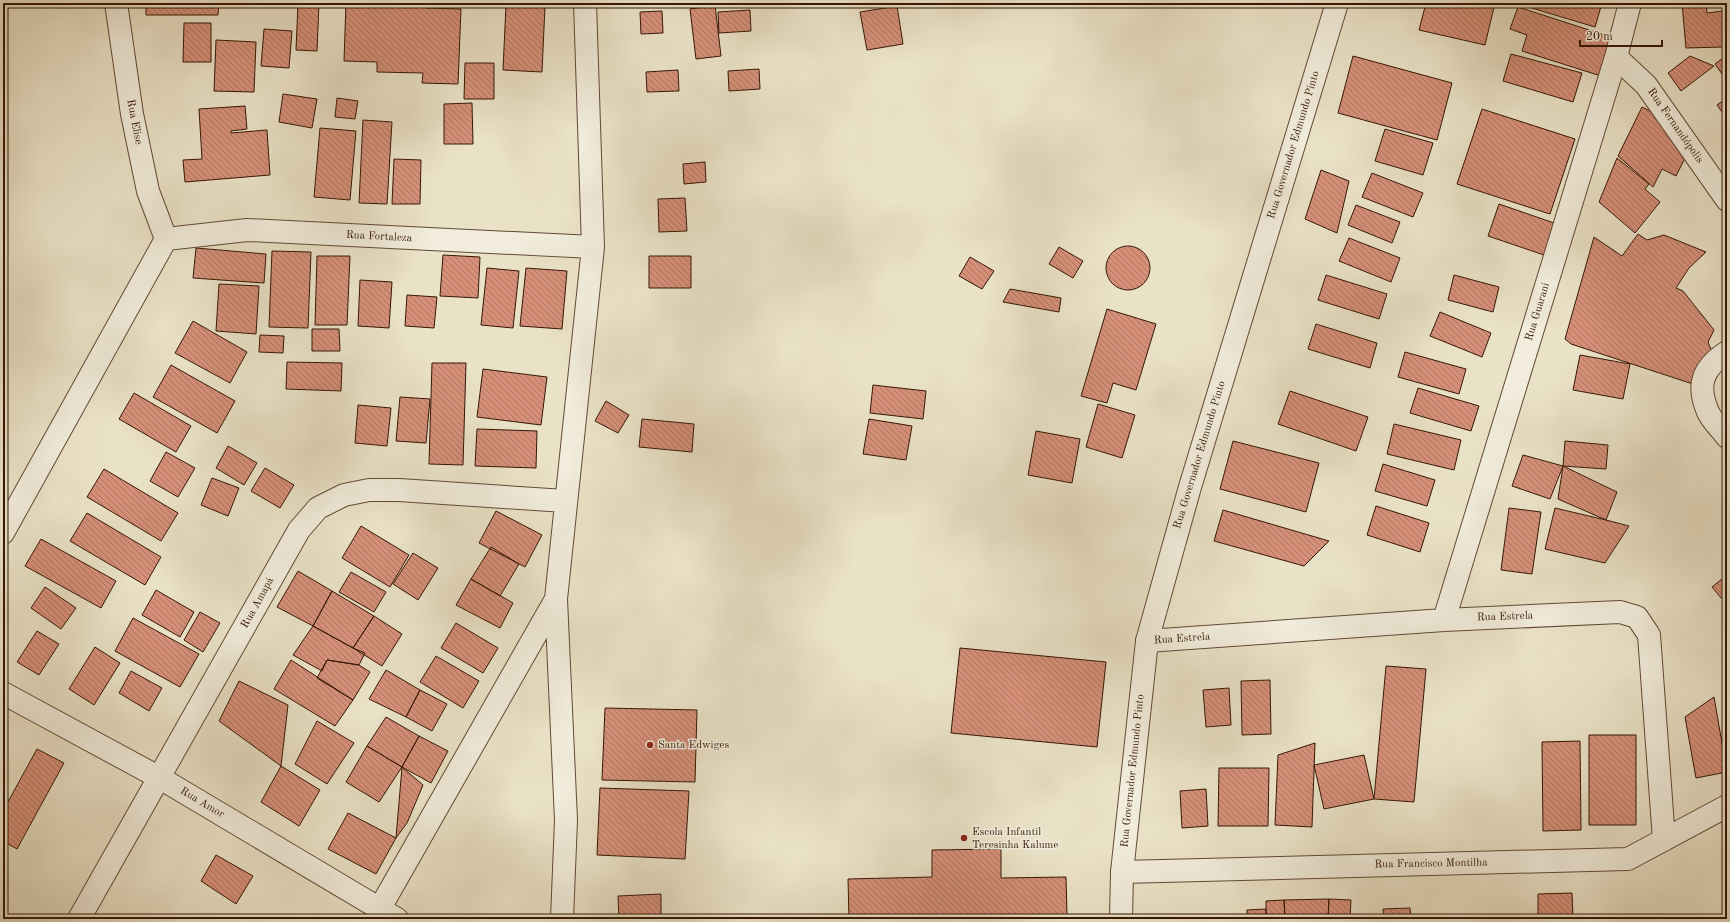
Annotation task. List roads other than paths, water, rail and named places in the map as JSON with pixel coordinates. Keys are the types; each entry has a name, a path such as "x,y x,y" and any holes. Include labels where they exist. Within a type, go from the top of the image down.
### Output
{"street":[{"name":"Rua Elise","path":"116,3 132,114 148,191 166,238"},
{"path":"562,919 566,820 556,599 565,501 593,247 585,3"},
{"name":"Rua Governador Edmundo Pinto","path":"1121,919 1122,872 1147,641 1190,487 1337,3"},
{"name":"Rua Guarani","path":"1444,620 1616,57 1630,3"},
{"name":"Rua Fernandópolis","path":"1616,57 1646,85 1727,200"},
{"name":"Rua Fortaleza","path":"166,238 247,230 593,247"},
{"path":"3,533 166,238"},
{"path":"1727,352 1714,361 1705,374 1703,390 1709,413 1727,437"},
{"name":"Rua Amapá","path":"79,919 299,530 318,508 344,495 369,490 399,490 565,501"},
{"path":"389,914 556,599"},
{"name":"Rua Estrela","path":"1147,641 1444,620 1620,612 1637,617 1649,635 1664,840"},
{"name":"Rua Amor","path":"3,693 160,778 389,914"},
{"name":"Rua Francisco Montilha","path":"1122,872 1628,859 1727,806"}],"place":[{"name":"Santa Edwiges","path":"650,745"},
{"name":"Escola Infantil Teresinha Kalume","path":"964,838"}]}
